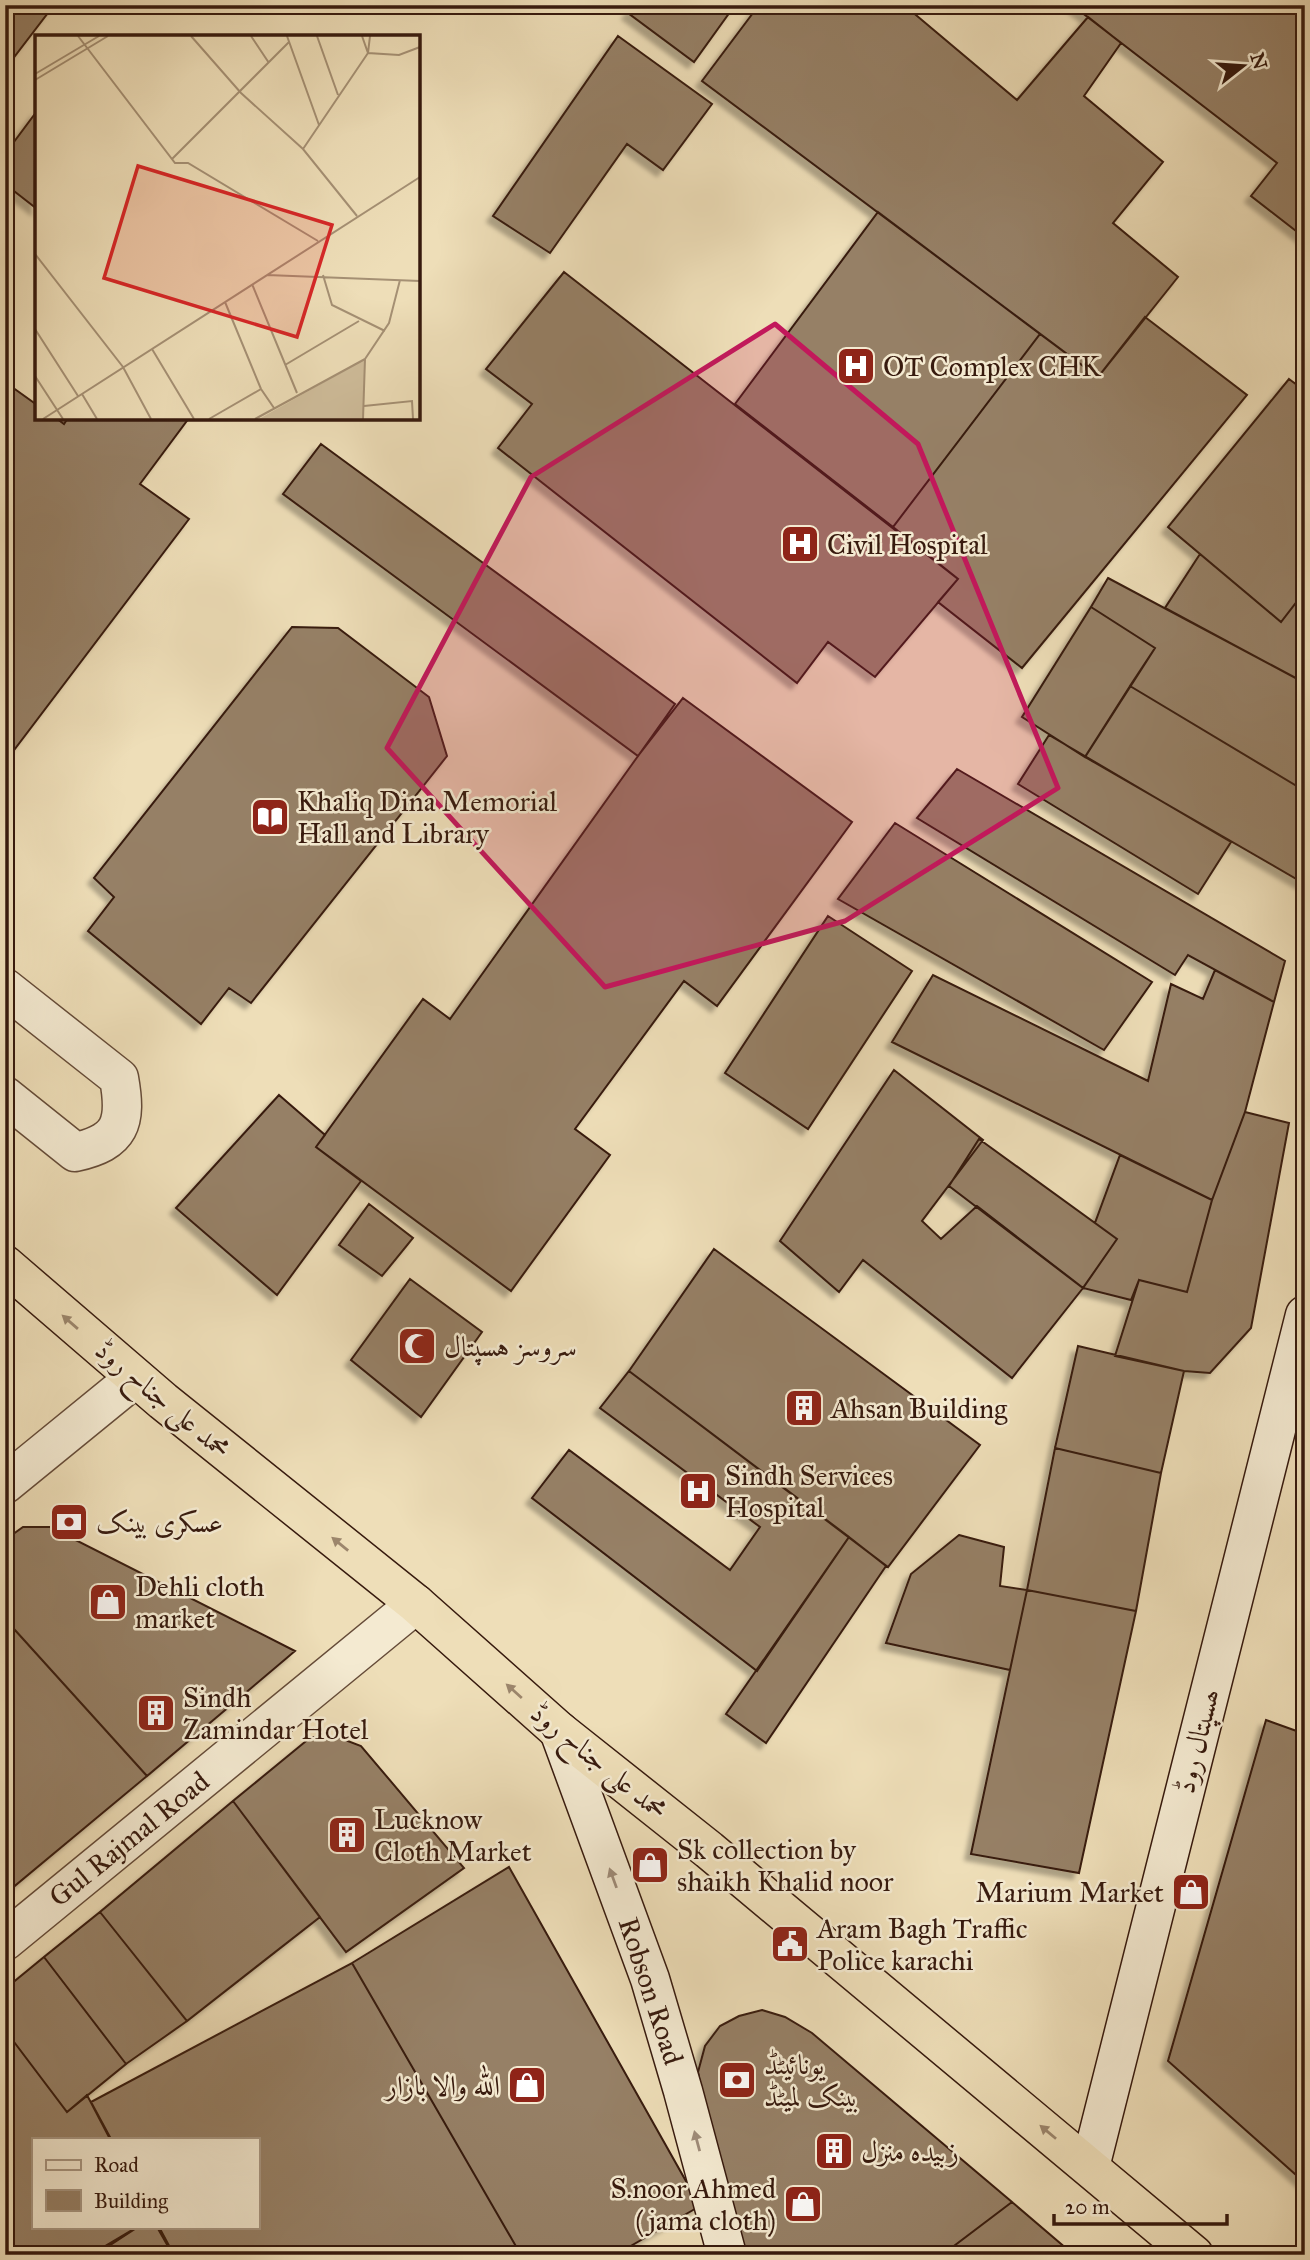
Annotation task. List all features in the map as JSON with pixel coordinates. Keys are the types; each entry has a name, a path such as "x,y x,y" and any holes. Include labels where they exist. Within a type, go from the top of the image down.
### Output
{"highway":[{"name":"محمد علی جناح روڈ","path":"5,1265 135,1378 416,1604 559,1731 709,1850 1194,2255"}],"street":[{"path":"5,988 119,1078 124,1103 121,1121 111,1139 75,1152 5,1096"},
{"name":"ھسپتال روڈ","path":"1090,2167 1305,1315"},
{"path":"5,1484 135,1378"},
{"name":"Gul Rajmal Road","path":"5,1941 416,1604"},
{"name":"Robson Road","path":"559,1731 650,1979 727,2255"}],"highlighted area":[{"path":"775,324 918,444 1058,788 845,921 605,987 387,748 531,477"}],"building":[{"path":"5,5 54,5 5,69"},
{"path":"635,5 735,5 694,62 628,13"},
{"path":"759,5 826,5 835,12 841,5 904,5 1017,100 1088,17 1121,43 1084,96 1163,162 1113,223 1178,277 1098,377 702,81"},
{"path":"1072,5 1305,5 1305,238 1251,196 1277,163"},
{"path":"618,36 712,104 663,170 627,144 550,253 493,216"},
{"path":"35,114 35,207 5,184 5,154"},
{"path":"878,212 1040,334 893,527 735,404"},
{"path":"564,272 958,579 875,677 828,642 797,683 498,448 532,404 486,369"},
{"path":"1145,317 1247,395 1022,668 938,602 958,579 893,527 1040,334 1098,377"},
{"path":"1289,379 1305,391 1305,591 1281,622 1168,527"},
{"path":"5,382 35,404 35,420 59,420 64,424 67,420 188,420 140,484 189,519 5,762"},
{"path":"321,444 675,704 638,756 283,494"},
{"path":"1200,554 1281,622 1305,591 1305,683 1165,608"},
{"path":"1108,578 1305,683 1305,791 1130,686 1155,648 1091,607"},
{"path":"1091,607 1155,648 1085,757 1022,717"},
{"name":"Khaliq Dina Memorial Hall and Library","path":"292,627 338,628 429,697 447,756 251,1003 229,988 201,1024 88,931 114,897 94,878"},
{"path":"1130,686 1305,791 1305,884 1085,757"},
{"path":"683,698 852,822 717,1006 684,981 575,1129 610,1155 511,1291 316,1147 423,999 450,1019 638,756"},
{"path":"1049,735 1231,842 1198,894 1018,784"},
{"path":"957,769 1285,961 1274,1002 1188,955 1175,975 917,818"},
{"path":"895,823 1152,982 1104,1050 838,899"},
{"path":"828,916 912,971 808,1129 725,1073"},
{"path":"1215,970 1274,1002 1245,1112 1212,1200 892,1042 933,975 1148,1081 1171,984 1203,999"},
{"path":"894,1070 983,1140 922,1221 941,1239 977,1206 1083,1288 1012,1378 863,1260 839,1292 780,1241"},
{"path":"279,1095 325,1135 316,1147 361,1181 277,1295 176,1208"},
{"path":"1245,1112 1289,1123 1251,1328 1210,1373 1184,1371 1115,1356 1139,1280 1187,1292 1212,1200"},
{"path":"979,1139 1117,1239 1083,1288 949,1186"},
{"path":"1120,1155 1212,1200 1187,1292 1139,1280 1131,1300 1083,1288 1117,1239 1095,1223"},
{"path":"369,1204 413,1238 382,1276 339,1245"},
{"name":"Ahsan Building","path":"714,1249 980,1445 888,1567 629,1371"},
{"name":"سروسز ہسپتال","path":"410,1279 482,1332 421,1417 351,1360"},
{"path":"1078,1346 1184,1371 1161,1473 1055,1448"},
{"path":"629,1371 849,1537 757,1671 532,1498 569,1450 730,1570 760,1527 600,1408"},
{"path":"5,1419 11,1424 14,1447 5,1454"},
{"path":"1055,1448 1161,1473 1136,1611 1027,1590"},
{"name":"Sindh Zamindar Hotel","path":"23,1527 50,1527 295,1651 147,1776 5,1619 5,1540"},
{"path":"959,1535 1004,1547 1000,1586 1027,1590 1010,1670 886,1643 911,1574"},
{"path":"849,1537 886,1566 766,1743 726,1714"},
{"path":"1027,1590 1136,1611 1079,1873 971,1854"},
{"path":"5,1619 147,1776 5,1894"},
{"path":"1266,1720 1305,1734 1305,2183 1168,2061"},
{"name":"Lucknow Cloth Market","path":"311,1737 340,1738 361,1746 464,1868 346,1952 233,1801"},
{"path":"233,1801 320,1917 187,2021 100,1912"},
{"name":"اللہ والا بازار","path":"509,1867 700,2206 615,2255 521,2255 352,1963"},
{"path":"100,1912 187,2021 126,2064 44,1957"},
{"path":"44,1957 126,2064 67,2112 5,2030 5,1989"},
{"path":"352,1963 521,2255 174,2255 160,2228 259,2228 259,2138 110,2138 91,2102"},
{"name":"زبیدہ منزل","path":"762,2010 785,2017 812,2033 1012,2202 942,2255 740,2255 698,2072 705,2046 720,2026 739,2016"},
{"path":"5,2030 67,2112 87,2095 109,2138 32,2138 32,2228 135,2228 90,2255 5,2255"},
{"path":"1012,2202 1074,2255 942,2255"},
{"path":"136,2228 158,2228 173,2255 95,2255"}],"place":[{"name":"OT Complex CHK","path":"856,366"},
{"name":"Civil Hospital","path":"800,544"},
{"name":"Khaliq Dina Memorial Hall and Library","path":"270,817"},
{"name":"سروسز ہسپتال","path":"417,1346"},
{"name":"Ahsan Building","path":"804,1408"},
{"name":"Sindh Services Hospital","path":"698,1491"},
{"name":"عسکری بینک","path":"69,1522"},
{"name":"Dehli cloth market","path":"108,1602"},
{"name":"Sindh Zamindar Hotel","path":"156,1713"},
{"name":"Lucknow Cloth Market","path":"347,1835"},
{"name":"Sk collection by shaikh Khalid noor","path":"650,1865"},
{"name":"Marium Market","path":"1191,1892"},
{"name":"Aram Bagh Traffic Police karachi","path":"790,1944"},
{"name":"یونائیٹڈ بینک لمیٹڈ","path":"737,2080"},
{"name":"اللہ والا بازار","path":"527,2085"},
{"name":"زبیدہ منزل","path":"834,2151"},
{"name":"S.noor Ahmed ( jama cloth)","path":"803,2204"}]}
